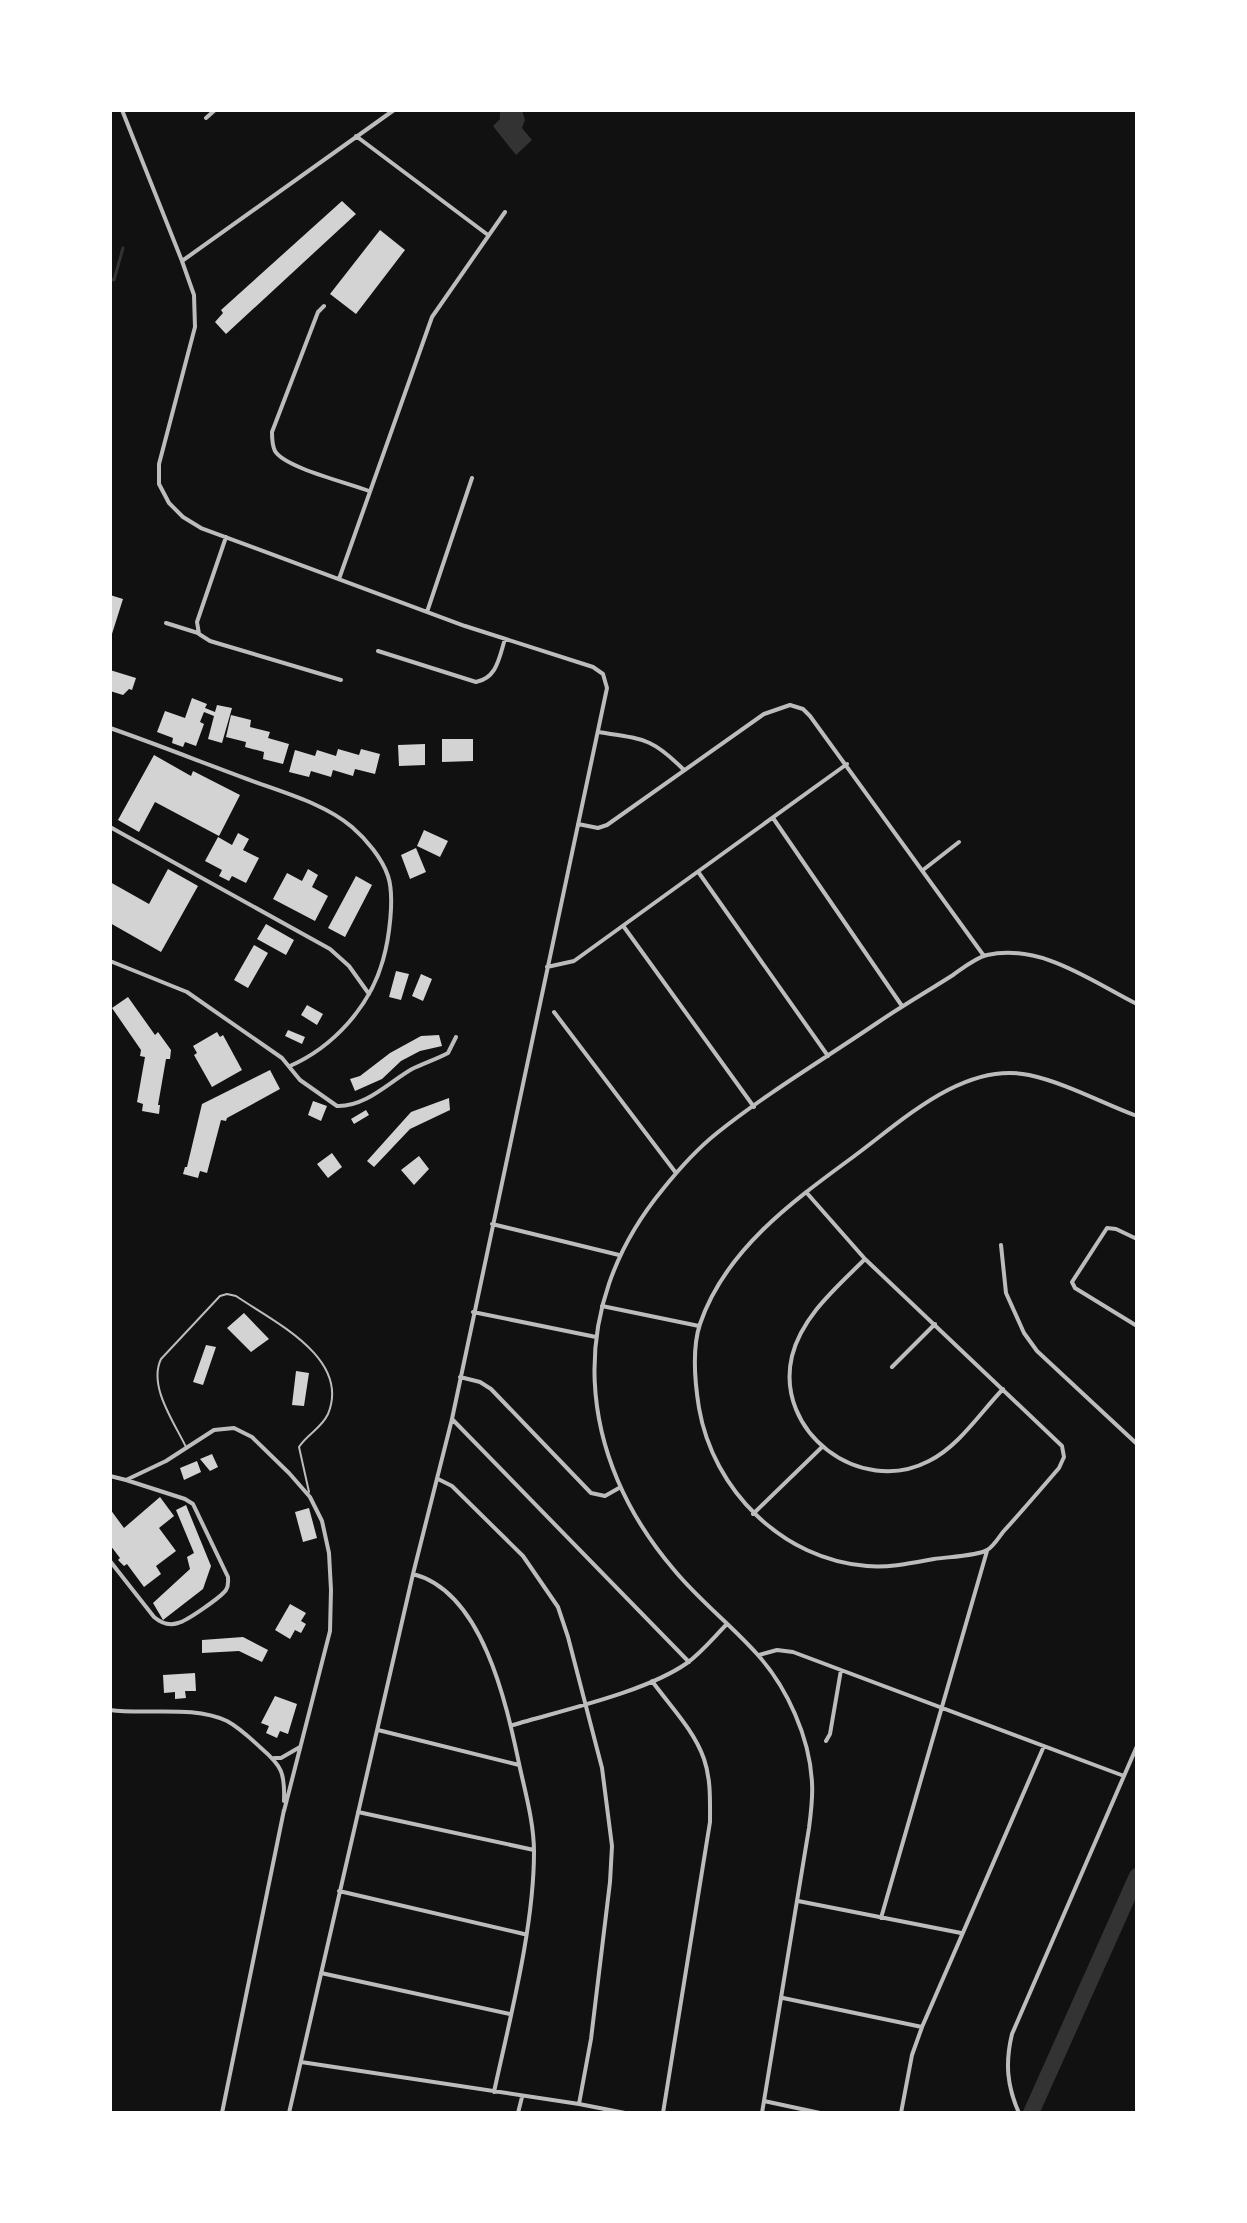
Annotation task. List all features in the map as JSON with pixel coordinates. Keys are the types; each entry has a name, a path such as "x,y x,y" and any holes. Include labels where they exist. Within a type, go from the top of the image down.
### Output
{"street":[{"path":"122,110 194,295 195,327 158,475 164,494 175,510 191,523 226,537 427,612 600,671 607,688 452,1419 413,1574 289,2113"},
{"path":"206,118 215,110"},
{"path":"182,261 394,110"},
{"path":"356,136 488,235"},
{"path":"339,579 432,317 505,212"},
{"path":"324,306 318,312 272,432 274,449 294,464 369,491"},
{"path":"427,612 472,478"},
{"path":"199,634 197,622 226,537"},
{"path":"166,623 210,641 341,680"},
{"path":"378,651 476,682 487,679 494,672 505,639"},
{"path":"578,824 598,828 607,825 764,714 784,705 803,709 847,764 984,956"},
{"path":"110,728 317,807 350,826 387,873 390,883 386,951 369,994 326,1045 290,1066"},
{"path":"598,732 650,741 684,770"},
{"path":"547,967 574,961 847,764"},
{"path":"773,818 902,1006"},
{"path":"110,827 330,949 344,959 369,994"},
{"path":"923,870 959,842"},
{"path":"699,873 828,1056"},
{"path":"624,926 754,1107"},
{"path":"762,2113 798,1901 812,1796 810,1764 793,1713 759,1655 675,1572 647,1535 619,1488 606,1453 598,1413 595,1372 596,1337 602,1306 619,1255 644,1212 676,1173 716,1134 902,1006 984,956 1020,954 1044,958 1137,1004"},
{"path":"110,961 187,992 282,1058 300,1080 329,1101 344,1106 382,1090 410,1070 448,1053 456,1037"},
{"path":"554,1012 676,1173"},
{"path":"987,1550 917,1563 868,1566 819,1555 795,1545 753,1514 724,1477 702,1427 696,1376 699,1326 741,1253 771,1222 806,1192 931,1101 973,1079 1005,1073 1029,1075 1137,1116"},
{"path":"806,1192 865,1259 1059,1441 1064,1457 1059,1468 987,1550 881,1918"},
{"path":"492,1224 619,1255"},
{"path":"1137,1239 1112,1228 1102,1232 1073,1278 1073,1285 1137,1326"},
{"path":"1001,1245 1006,1293 1024,1333 1037,1351 1137,1444"},
{"path":"865,1259 813,1313 799,1335 791,1357 793,1402 821,1448 862,1467 880,1471 909,1470 949,1449 1003,1389"},
{"path":"602,1306 699,1326"},
{"path":"473,1312 596,1337"},
{"path":"892,1367 935,1324"},
{"path":"460,1377 480,1382 491,1389 591,1493 605,1496 619,1488"},
{"path":"452,1419 689,1662"},
{"path":"126,1480 166,1461 214,1430 243,1431 260,1444 310,1497 322,1521 329,1553 330,1631 284,1811 222,2113"},
{"path":"753,1514 821,1448"},
{"path":"110,1476 193,1504 228,1577 228,1586 222,1594 185,1620 174,1624 164,1623 154,1617 110,1561"},
{"path":"438,1479 452,1486 523,1556 558,1607 602,1768 612,1846 593,2023 579,2104"},
{"path":"413,1574 430,1579 466,1615 487,1651 512,1725 529,1806 534,1850 525,1934 494,2092"},
{"path":"512,1725 652,1681 689,1662 727,1624"},
{"path":"759,1655 784,1650 1124,1776"},
{"path":"826,1741 830,1734 841,1670"},
{"path":"652,1681 698,1746 704,1760 710,1799 710,1822 663,2113"},
{"path":"110,1710 206,1715 225,1720 279,1764 284,1776 284,1811"},
{"path":"377,1730 519,1765"},
{"path":"901,2113 912,2055 922,2027 1044,1746"},
{"path":"1019,2113 1006,2067 1012,2034 1137,1746"},
{"path":"273,1758 281,1758 300,1747"},
{"path":"358,1812 534,1850"},
{"path":"339,1891 525,1934"},
{"path":"798,1901 961,1933"},
{"path":"321,1973 511,2014"},
{"path":"783,1998 922,2027"},
{"path":"301,2062 625,2113"},
{"path":"518,2113 522,2097"},
{"path":"764,2101 820,2113"}],"lane":[{"path":"186,1448 158,1387 157,1368 161,1359 220,1296 236,1296 316,1353 329,1373 329,1412 318,1430 299,1447 310,1497"}],"shaded area":[{"path":"503,110 522,110 525,120 522,128 532,140 516,155 493,126"}],"building":[{"path":"342,201 356,214 226,334 215,322 223,313 221,310"},
{"path":"380,230 405,250 356,314 330,294"},
{"path":"110,595 123,599 111,637 110,637"},
{"path":"110,670 136,678 132,690 123,695 110,691"},
{"path":"192,698 207,704 205,708 215,712 217,705 232,708 222,743 208,739 214,716 204,712 200,722 204,724 196,746 185,742 183,747 172,743 173,738 157,732 165,711 185,718"},
{"path":"231,715 251,720 250,727 270,732 268,738 289,744 283,764 263,759 264,752 245,747 246,742 226,737"},
{"path":"442,739 473,739 473,761 442,762"},
{"path":"425,744 425,765 399,766 398,745"},
{"path":"338,749 359,755 361,749 380,754 375,774 355,769 353,776 333,770 331,777 311,771 309,777 289,772 295,750 315,756 317,750 336,756"},
{"path":"154,755 191,776 193,771 240,795 219,836 155,802 139,832 118,820"},
{"path":"424,830 448,841 440,857 417,846"},
{"path":"238,833 249,839 243,850 259,858 246,883 232,876 229,881 219,876 222,870 205,861 218,837 232,845"},
{"path":"416,848 426,872 410,879 401,855"},
{"path":"168,869 198,886 161,952 110,923 110,882 149,904"},
{"path":"308,869 318,875 312,887 328,896 315,921 273,899 287,873 302,881"},
{"path":"356,876 372,885 345,937 328,928"},
{"path":"266,924 294,940 286,955 257,939"},
{"path":"254,945 268,953 248,988 234,980"},
{"path":"396,971 409,974 401,1000 389,997"},
{"path":"421,974 432,979 423,1001 412,996"},
{"path":"128,997 155,1035 158,1032 171,1050 170,1059 166,1059 159,1114 142,1111 143,1104 137,1102 145,1057 140,1056 141,1050 112,1008"},
{"path":"307,1005 323,1014 317,1025 301,1015"},
{"path":"288,1030 305,1037 302,1044 285,1036"},
{"path":"217,1032 220,1037 223,1035 242,1070 212,1087 194,1055 197,1053 193,1046"},
{"path":"439,1035 442,1046 420,1051 401,1061 382,1079 355,1091 350,1079 360,1076 390,1053 421,1036"},
{"path":"270,1070 280,1089 226,1121 221,1120 207,1173 200,1171 198,1178 183,1174 202,1104"},
{"path":"449,1098 450,1110 410,1129 374,1167 367,1161 411,1112"},
{"path":"313,1101 327,1106 321,1121 308,1115"},
{"path":"366,1110 369,1115 354,1124 351,1119"},
{"path":"332,1153 342,1167 328,1178 317,1164"},
{"path":"419,1156 429,1169 414,1185 401,1170"},
{"path":"244,1313 269,1339 251,1352 227,1328"},
{"path":"206,1345 216,1347 203,1385 193,1382"},
{"path":"296,1371 309,1373 304,1406 292,1405"},
{"path":"212,1454 218,1467 210,1471 200,1459"},
{"path":"197,1461 201,1472 184,1480 180,1468"},
{"path":"160,1497 174,1516 159,1528 176,1551 156,1566 161,1574 144,1587 127,1564 124,1566 118,1560 120,1558 110,1545 110,1509 124,1528"},
{"path":"186,1505 211,1566 203,1589 163,1620 153,1603 190,1569 187,1557 194,1553 176,1510"},
{"path":"309,1508 317,1538 303,1542 295,1512"},
{"path":"290,1604 306,1613 301,1621 306,1624 301,1633 295,1630 290,1639 275,1630"},
{"path":"243,1637 268,1650 262,1662 239,1651 202,1653 202,1640"},
{"path":"195,1673 196,1691 185,1691 186,1698 175,1699 175,1692 164,1693 163,1675"},
{"path":"275,1696 297,1704 288,1734 280,1731 277,1738 266,1733 269,1726 261,1723"}],"waterway":[{"path":"110,279 114,280 123,248"},
{"path":"1031,2113 1137,1876"}]}
